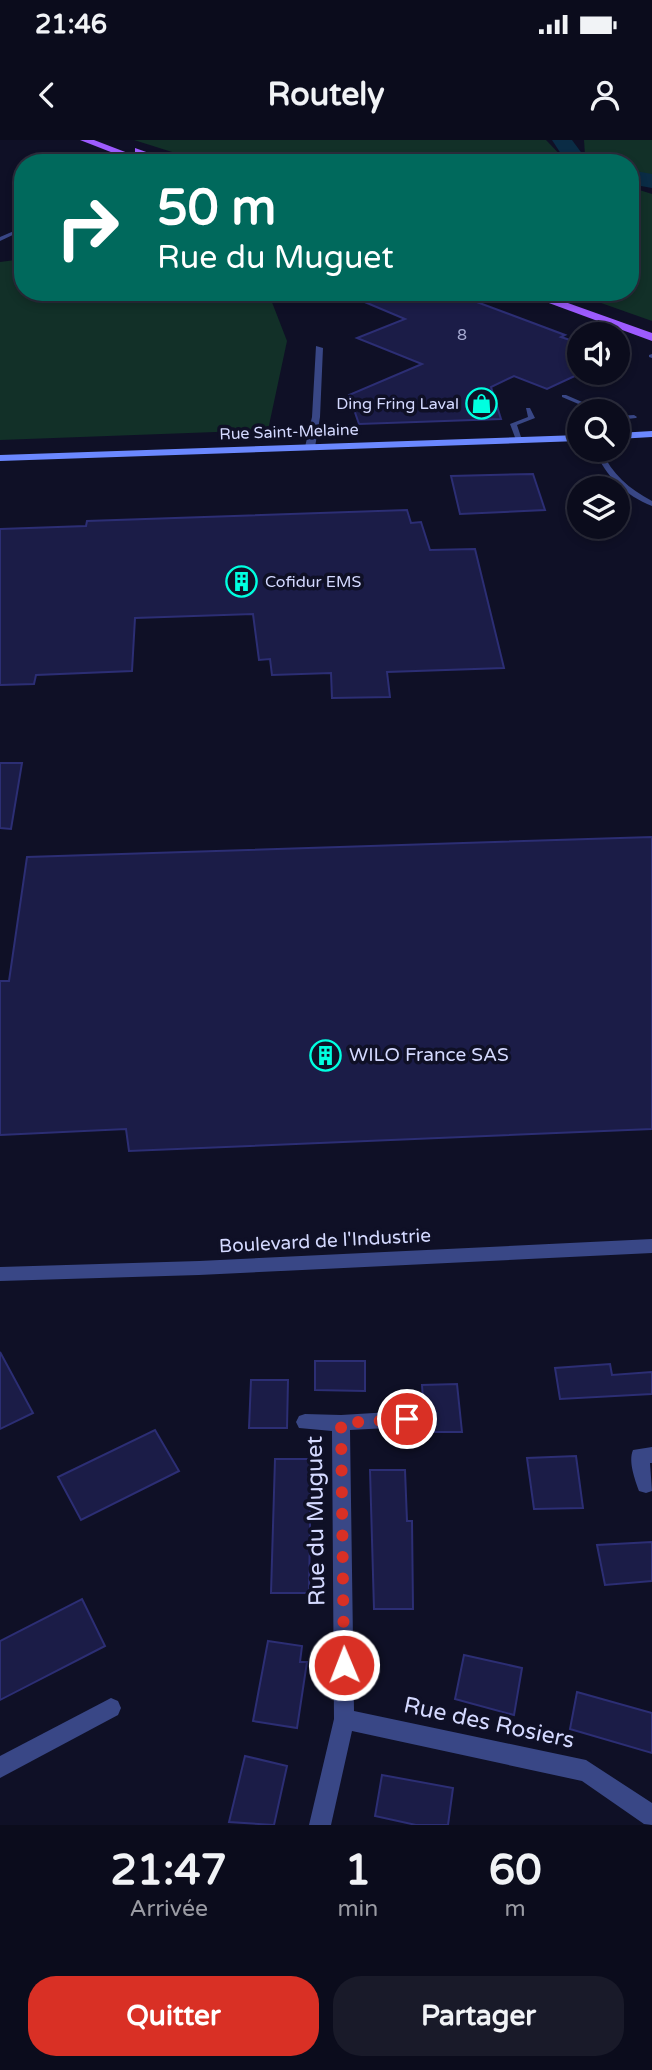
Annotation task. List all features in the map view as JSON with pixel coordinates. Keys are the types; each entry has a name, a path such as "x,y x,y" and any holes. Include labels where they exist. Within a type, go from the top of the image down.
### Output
{"main road":[{"path":"85,140 124,154"},
{"path":"109,140 147,154"},
{"path":"550,301 652,337"},
{"path":"630,436 652,435"},
{"name":"Rue Saint-Melaine","path":"0,458 567,438"}],"street":[{"path":"310,447 316,417 319,348"},
{"name":"Boulevard de l'Industrie","path":"0,1274 199,1268 652,1246"},
{"name":"Rue du Muguet","path":"305,1422 407,1419"},
{"name":"Rue du Muguet","path":"320,1825 344,1719 341,1423"},
{"path":"646,1485 639,1456 652,1455"},
{"path":"0,1767 111,1708"},
{"name":"Rue des Rosiers","path":"344,1719 586,1771 652,1816"}],"lane":[{"path":"565,396 571,399"},
{"path":"519,440 513,424 531,418 528,409"},
{"path":"630,417 634,417"},
{"path":"605,462 614,478 625,489 652,504"}],"green space":[{"path":"134,140 546,140 559,154 178,154"},
{"path":"584,140 652,140 652,175 639,173 639,154 585,154"},
{"path":"639,190 652,194 652,321 595,301 639,301"},
{"path":"14,260 14,301 271,301 287,341 268,430 0,440 0,262"}],"building":[{"path":"362,301 474,301 565,335 561,337 567,339 567,380 547,389 514,376 491,387 501,419 359,424 349,395 422,364 357,338 405,319"},
{"path":"533,474 545,510 460,514 451,476"},
{"name":"Cofidur EMS","path":"407,510 411,523 421,522 430,550 475,549 504,668 387,672 390,697 332,698 331,673 272,675 270,659 259,660 253,614 135,618 132,671 36,675 34,684 0,685 0,529 86,526 87,521"},
{"path":"0,763 22,763 11,829 0,828"},
{"name":"WILO France SAS","path":"652,837 652,1129 129,1151 126,1129 0,1135 0,981 9,981 27,857"},
{"path":"0,1352 33,1413 0,1429"},
{"path":"315,1361 365,1361 365,1391 315,1390"},
{"path":"610,1364 612,1375 652,1372 652,1394 560,1399 555,1368"},
{"path":"251,1380 288,1380 287,1428 249,1428"},
{"path":"457,1384 462,1432 425,1432 422,1385"},
{"path":"155,1430 179,1471 81,1520 58,1477"},
{"path":"576,1456 583,1508 534,1509 527,1458"},
{"path":"275,1459 311,1459 309,1593 271,1593"},
{"path":"370,1470 405,1470 407,1521 412,1521 413,1609 374,1609"},
{"path":"652,1542 652,1581 605,1585 597,1545"},
{"path":"82,1599 105,1646 0,1700 0,1641"},
{"path":"268,1641 302,1646 300,1662 307,1662 297,1728 253,1721"},
{"path":"464,1655 522,1668 514,1715 455,1699"},
{"path":"577,1692 652,1713 652,1753 570,1729"},
{"path":"245,1756 287,1766 274,1825 229,1822"},
{"path":"382,1775 453,1788 448,1825 416,1825 375,1816"}],"waterway":[{"path":"562,140 572,154"},
{"path":"639,179 652,181"}],"place":[{"name":"Ding Fring Laval","path":"482,404"},
{"name":"Cofidur EMS","path":"242,582"},
{"name":"WILO France SAS","path":"326,1055"}],"route":[{"path":"344,1665 341,1423 407,1419"}]}
